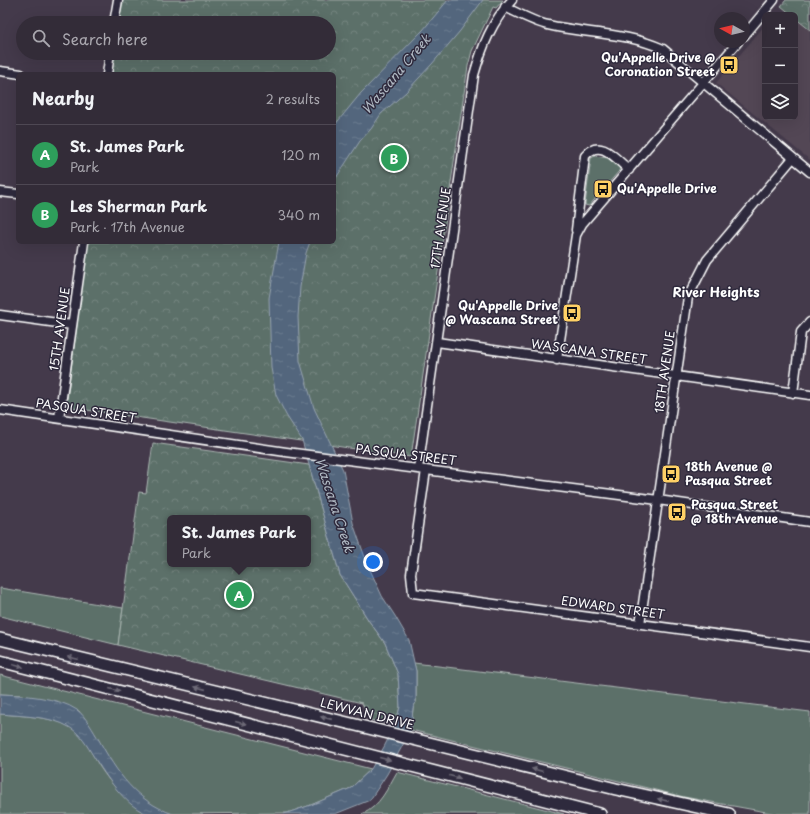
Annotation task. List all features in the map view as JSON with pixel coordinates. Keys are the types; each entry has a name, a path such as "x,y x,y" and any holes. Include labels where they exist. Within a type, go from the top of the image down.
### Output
{"main road":[{"name":"LEWVAN DRIVE","path":"0,640 364,727 630,793 729,814"},
{"path":"0,661 600,814"}],"street":[{"path":"115,16 118,0"},
{"name":"17TH AVENUE","path":"413,593 411,574 422,469 437,342 474,75 488,34 505,7 512,0"},
{"path":"750,29 774,0"},
{"path":"505,7 547,25 624,36 649,42 663,49 810,172"},
{"path":"576,235 582,224 733,48"},
{"path":"107,72 109,60"},
{"path":"0,71 16,73"},
{"path":"557,360 576,235 585,156 590,150 598,148 605,150 629,170"},
{"name":"18TH AVENUE","path":"640,624 688,297 707,260 793,158"},
{"path":"0,192 16,194"},
{"name":"15TH AVENUE","path":"59,418 84,244"},
{"path":"0,314 72,325"},
{"path":"792,393 801,332 810,322"},
{"name":"WASCANA STREET","path":"437,342 810,395"},
{"name":"PASQUA STREET","path":"0,410 271,450 658,500 810,522"},
{"name":"EDWARD STREET","path":"413,593 810,647"}],"shaded area":[{"path":"798,20 810,30 810,160 716,83 746,48 750,48 750,43 762,29 762,120 798,120"}],"green space":[{"path":"122,0 503,0 496,8 493,7 472,51 468,66 411,457 66,407 88,244 336,244 336,72 111,72 113,60 336,60 336,16 119,16"},
{"path":"786,0 810,0 810,30 798,20 798,12 788,12 781,6"},
{"path":"595,156 608,158 620,167 619,171 589,206 585,205 591,158"},
{"path":"153,443 309,465 340,575 369,621 385,643 398,674 400,707 395,725 370,720 362,703 118,645 139,492 146,493"},
{"path":"0,588 123,608 118,645 0,616"},
{"path":"414,663 810,712 810,814 777,814 684,797 411,730 413,708 416,702 416,671"},
{"path":"0,675 371,769 351,788 311,805 287,813 173,814 162,811 147,802 129,787 112,764 95,734 79,711 22,695 0,694"},
{"path":"0,714 27,716 63,723 76,731 81,736 113,785 123,796 146,814 0,814"},
{"path":"397,772 564,814 362,814 374,807 379,802"}],"water":[{"name":"Wascana Creek","path":"448,0 483,0 460,31 432,64 406,92 381,114 371,129 360,141 336,178 336,124 361,93 423,30"},
{"name":"Wascana Creek","path":"279,244 309,244 306,253 300,287 298,317 300,361 314,408 343,470 353,523 367,563 382,596 409,640 416,671 416,702 413,708 411,730 387,774 370,800 335,814 284,814 311,805 351,788 371,769 395,725 400,707 398,674 385,643 369,621 340,575 302,440 286,415 276,395 271,368 269,298"},
{"path":"0,694 50,699 60,702 80,712 92,728 113,764 138,794 148,802 173,814 145,813 137,809 116,789 80,737 69,727 62,723 45,719 0,714"}],"place":[{"name":"Qu'Appelle Drive @ Coronation Street","path":"729,65"},
{"name":"Les Sherman Park","path":"394,158"},
{"name":"Qu'Appelle Drive","path":"603,189"},
{"name":"Qu'Appelle Drive @ Wascana Street","path":"572,313"},
{"name":"18th Avenue @ Pasqua Street","path":"671,474"},
{"name":"Pasqua Street @ 18th Avenue","path":"677,512"},
{"name":"St. James Park","path":"239,595"}],"district":[{"name":"River Heights","path":"716,292"}]}
